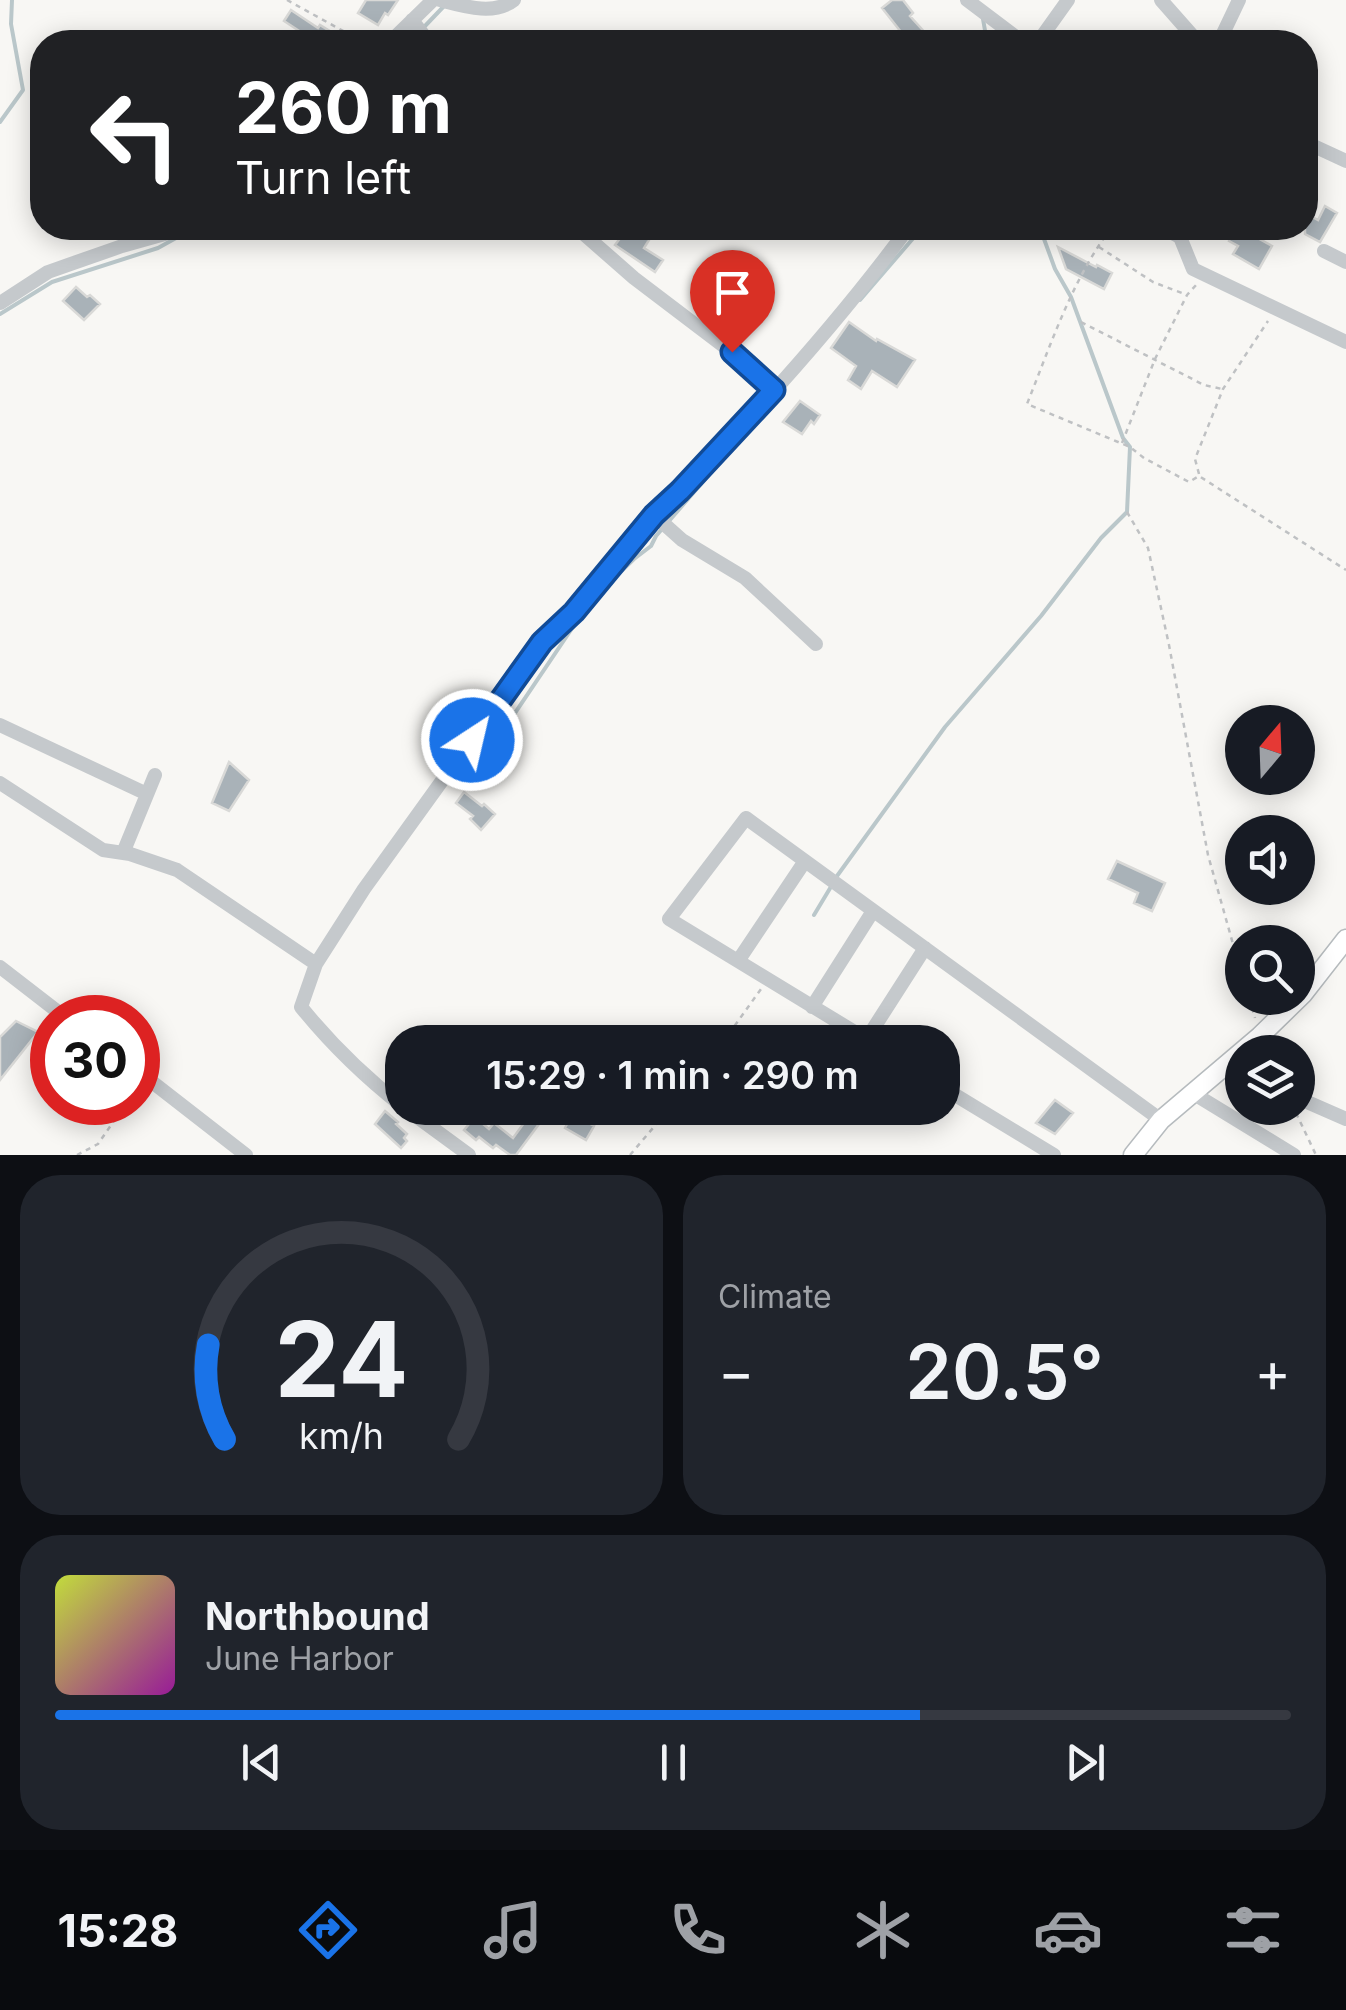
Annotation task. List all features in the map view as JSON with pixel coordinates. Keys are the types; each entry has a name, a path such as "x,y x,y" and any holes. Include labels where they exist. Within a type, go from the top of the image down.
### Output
{"main road":[{"path":"1261,1035 1302,994 1346,940"},
{"path":"1132,1155 1161,1120 1225,1065"}],"street":[{"path":"402,30 436,0 480,9 506,6 514,0"},
{"path":"967,0 1007,30"},
{"path":"1047,30 1068,0"},
{"path":"1161,0 1187,30"},
{"path":"1225,30 1239,0"},
{"path":"412,20 422,30"},
{"path":"1318,148 1346,161"},
{"path":"0,303 48,272 143,240"},
{"path":"599,240 634,278 738,356 774,390"},
{"path":"385,1093 324,1036 301,1007 316,964 364,889 542,642 574,612 654,515 774,390 899,240"},
{"path":"1181,240 1193,269 1346,342"},
{"path":"1324,251 1346,262"},
{"path":"654,515 682,540 745,578 816,644"},
{"path":"0,726 146,794"},
{"path":"123,852 154,775"},
{"path":"0,783 103,850 123,852 177,870 316,964"},
{"path":"842,1025 669,918 746,818 1161,1120"},
{"path":"738,961 804,860"},
{"path":"812,1007 873,911"},
{"path":"878,1025 925,948"},
{"path":"0,967 36,995"},
{"path":"160,1089 246,1155"},
{"path":"1192,1092 1294,1155"},
{"path":"960,1097 1054,1155"},
{"path":"1315,1105 1346,1119"},
{"path":"428,1125 469,1155"}],"path":[{"path":"286,0 341,30"},
{"path":"1103,240 1069,300 1026,404 1130,447 1190,482 1199,476"},
{"path":"1098,246 1153,282 1187,295"},
{"path":"1122,444 1155,359 1187,295 1206,276"},
{"path":"1275,310 1223,389 1195,459 1199,476 1346,570"},
{"path":"1081,322 1204,385 1223,389"},
{"path":"1128,512 1148,548 1208,855 1228,925"},
{"path":"734,1025 768,979"},
{"path":"77,1155 98,1144 111,1125"},
{"path":"630,1155 656,1125"},
{"path":"1301,1125 1316,1155"}],"building":[{"path":"366,0 398,0 378,25 358,13"},
{"path":"892,0 903,0 923,30 899,30 882,8"},
{"path":"291,10 328,30 298,30 284,21"},
{"path":"1325,206 1337,213 1320,242 1316,240 1318,220"},
{"path":"619,240 649,240 644,248 663,260 655,272 615,245"},
{"path":"1261,240 1272,246 1259,269 1233,254 1238,246 1229,241"},
{"path":"1058,247 1112,273 1104,289 1066,269"},
{"path":"76,287 100,304 84,320 63,301"},
{"path":"849,322 915,360 897,387 872,371 861,389 848,380 856,366 831,348"},
{"path":"800,401 820,415 802,434 783,422"},
{"path":"229,762 249,780 229,811 212,803"},
{"path":"464,792 495,814 481,830 470,819 473,816 456,803"},
{"path":"1117,861 1165,883 1152,911 1134,903 1138,893 1108,879"},
{"path":"16,1021 30,1028 30,1042 0,1080 0,1037"},
{"path":"1055,1100 1073,1113 1055,1134 1036,1123"},
{"path":"385,1111 385,1125 397,1125 407,1134 407,1141 401,1148 375,1124"},
{"path":"468,1125 484,1125 489,1129 497,1125 513,1138 523,1125 538,1125 516,1155 496,1145 493,1148 479,1137 476,1140 464,1130"},
{"path":"566,1125 594,1126 586,1140 565,1128"}],"waterway":[{"path":"0,122 23,90 11,24 12,0"},
{"path":"425,26 446,4"},
{"path":"983,19 985,30"},
{"path":"0,314 52,282 172,240"},
{"path":"860,300 912,240"},
{"path":"837,876 945,727 1041,616 1101,538 1127,512 1130,447 1123,438 1071,297 1044,240"},
{"path":"490,750 579,618 607,585 651,546 746,432"},
{"path":"814,915 832,885"}],"route":[{"path":"472,740 542,642 574,612 654,515 774,390 732,352"}]}
